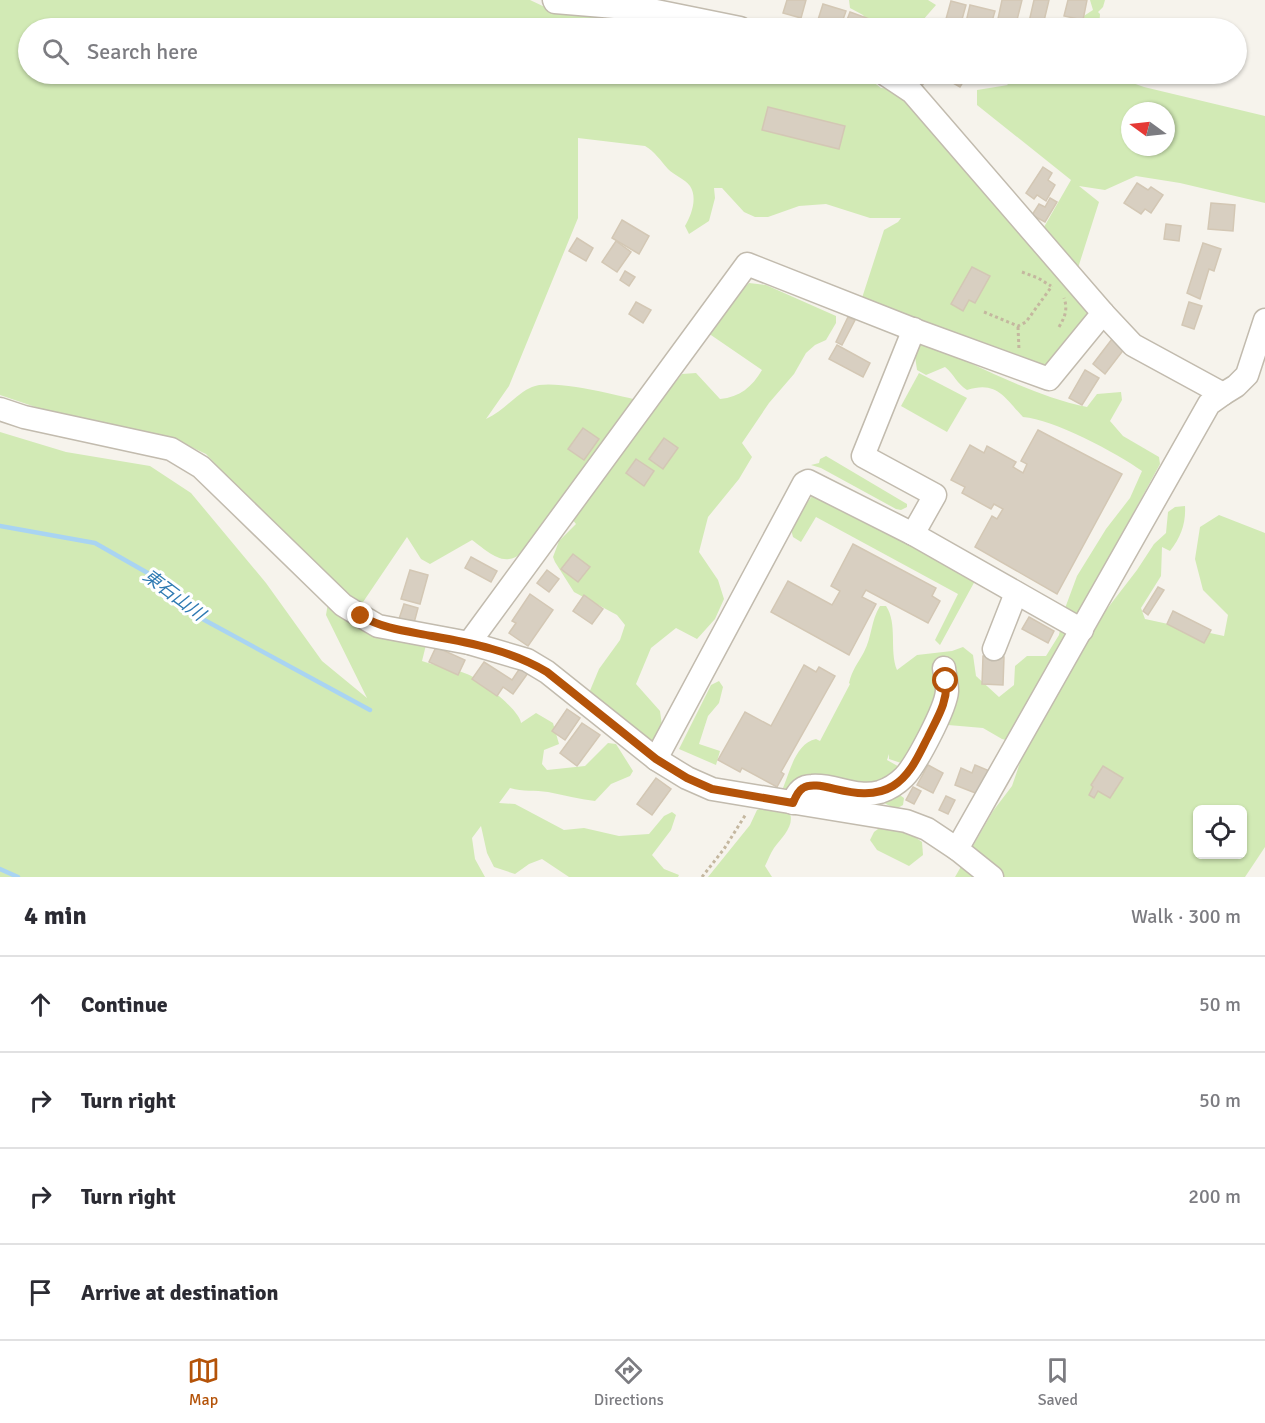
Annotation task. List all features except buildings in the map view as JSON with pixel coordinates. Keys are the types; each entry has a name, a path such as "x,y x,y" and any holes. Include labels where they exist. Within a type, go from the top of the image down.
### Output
{"street":[{"path":"554,0 555,2 651,10 691,18"},
{"path":"900,84 912,92 1133,345 1223,394"},
{"path":"470,643 747,264 1050,379 1103,313"},
{"path":"957,849 1209,404 1236,386 1247,375 1265,320"},
{"path":"904,530 935,495 863,456 914,329"},
{"path":"0,409 24,417 171,449 201,467 343,605 378,626 470,643 527,660 547,672 656,759 687,778 712,789 906,820 927,829 992,877"},
{"path":"656,759 804,483 808,481 904,530 1082,630"},
{"path":"994,649 1016,593"},
{"path":"793,803 796,795 803,788 813,785 861,795 880,792 905,776 918,757 942,709 947,692 944,668"}],"path":[{"path":"1022,272 1038,278 1057,290"},
{"path":"984,312 1018,326 1026,322 1052,286"},
{"path":"1059,327 1067,308 1062,293"},
{"path":"702,877 724,849 756,797"}],"green space":[{"path":"0,0 530,0 547,8 633,18 18,18 18,84 876,84 881,88 893,89 906,100 1091,313 1044,369 862,298 884,230 901,218 870,218 826,204 799,206 768,217 755,217 744,212 722,188 714,188 715,198 709,221 689,234 685,226 693,207 690,186 668,169 652,151 645,146 578,138 578,218 509,386 486,419 521,393 542,385 593,390 657,405 682,374 696,373 720,399 739,393 750,386 762,370 708,333 728,304 749,283 766,285 836,316 836,323 826,340 815,345 806,353 794,374 769,403 742,443 752,457 739,479 708,517 699,552 718,580 724,599 715,619 697,639 676,628 651,648 636,684 660,711 663,733 655,743 647,743 589,693 599,669 620,640 625,625 617,615 574,592 555,562 553,557 559,541 576,524 561,506 530,545 516,557 509,559 494,556 472,540 430,564 421,559 407,537 359,608 342,598 206,454 174,439 59,415 0,395"},
{"path":"849,0 928,0 936,5 925,18 865,18 850,8"},
{"path":"1090,0 1105,0 1098,12 1100,18 1081,18 1093,10"},
{"path":"1007,84 1135,84 1265,116 1265,203 1180,183 1136,176 1105,190 1079,186 1099,202 1078,268 1047,234 1044,227 1071,180 977,105 977,90"},
{"path":"927,343 1025,388 1087,407 1097,394 1121,392 1122,400 1110,421 1123,436 1159,457 1160,464 1077,617 1100,618 1154,544 1166,533 1168,512 1175,507 1185,506 1184,524 1180,535 1170,551 1162,547 1161,576 1141,608 1145,619 1224,636 1228,615 1203,590 1195,559 1200,527 1219,515 1265,533 1265,847 1245,877 955,877 993,811 1012,786 1026,745 1002,739 983,728 925,723 914,751 901,763 889,759 889,754 887,760 903,769 884,784 904,798 903,805 896,809 872,797 825,798 783,788 791,766 803,746 816,739 820,741 867,646 880,606 886,606 890,613 897,670 917,655 952,651 963,647 973,655 976,676 999,697 1014,685 1015,666 1027,656 1046,656 1059,635 1064,611 1077,576 1106,529 1130,498 1142,471 1117,455 1067,430 1023,417 1005,397 993,389 986,387 967,390 945,367 926,375 917,370 915,356 917,346"},
{"path":"919,373 967,398 947,432 901,406"},
{"path":"0,432 66,452 150,466 191,493 266,583 322,661 367,698 326,615 328,603 426,645 422,661 473,677 507,703 519,717 521,723 536,713 553,723 559,744 544,750 542,764 547,770 585,766 608,743 616,744 633,771 630,776 611,784 595,801 510,788 499,803 515,804 564,830 584,828 619,836 649,834 664,816 672,812 676,815 671,830 652,855 664,869 679,875 678,877 569,877 542,859 529,864 515,874 494,867 487,853 481,826 472,838 475,859 485,877 0,877"},
{"path":"826,456 907,504 907,507 901,510 896,509 821,468 811,465 819,463 820,459"},
{"path":"812,496 976,579 940,645 935,640 958,594 816,517 801,542 793,537 794,520"},
{"path":"719,681 723,687 719,703 708,716 699,744 720,751 716,765 679,749 711,685"},
{"path":"765,807 788,809 791,820 788,830 773,850 765,866 772,877 708,877 750,825 757,810"},
{"path":"882,826 909,833 922,842 923,855 909,866 877,850 870,840 874,832"}],"waterway":[{"name":"東石山川","path":"0,526 95,543 160,580 197,616 370,710"},
{"path":"0,869 18,877"}],"route":[{"path":"361,616 378,626 470,643 527,660 547,672 656,759 687,778 712,789 793,803 796,795 803,788 813,785 861,795 880,792 894,785 905,776 918,757 942,709 947,692 946,681"}]}
